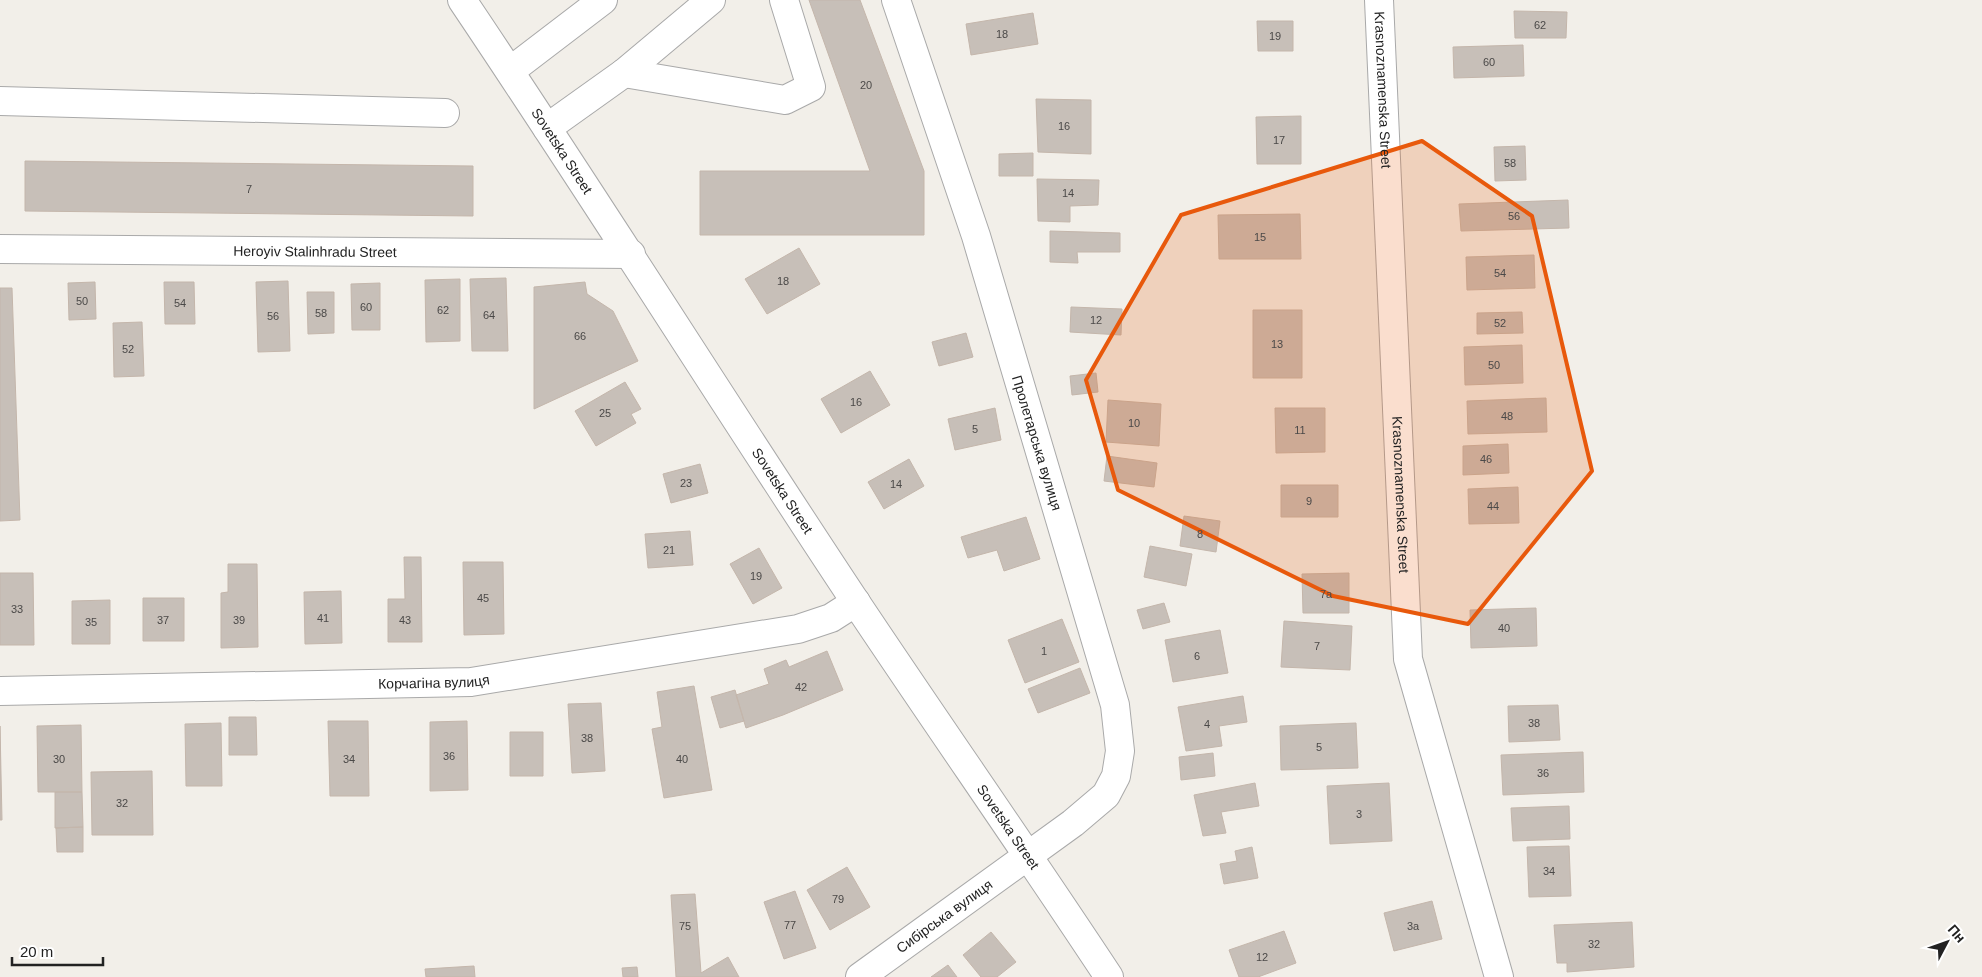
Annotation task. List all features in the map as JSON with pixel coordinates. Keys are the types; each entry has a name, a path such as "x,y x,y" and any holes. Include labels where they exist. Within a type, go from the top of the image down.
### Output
{"street":[{"name":"Sovetska Street","path":"462,0 631,254 856,602 1028,854 1109,977"},
{"path":"510,71 603,0"},
{"path":"547,128 624,73 711,0"},
{"path":"624,73 785,100 812,87 784,0"},
{"name":"Пролетарська вулиця","path":"896,0 976,236 1115,705 1120,752 1116,776 1106,795 1073,823 1028,854"},
{"name":"Krasnoznamenska Street","path":"1380,0 1408,659 1499,977"},
{"path":"0,101 444,113"},
{"name":"Heroyiv Stalinhradu Street","path":"0,249 631,254"},
{"name":"Корчагіна вулиця","path":"0,691 471,682 798,629 830,618 856,602"},
{"name":"Сибірська вулиця","path":"860,977 1028,854"}],"highlighted area":[{"path":"1422,141 1532,216 1592,471 1468,624 1333,596 1118,490 1086,380 1181,215"}],"building":[{"path":"809,0 860,0 924,171 924,235 700,235 700,171 870,171"},
{"path":"1514,11 1567,12 1566,38 1515,38"},
{"path":"1033,13 1038,44 971,55 966,24"},
{"path":"1257,21 1293,21 1293,51 1258,51"},
{"path":"1523,45 1524,76 1454,78 1453,47"},
{"path":"1036,99 1091,100 1091,154 1038,152"},
{"path":"1301,116 1301,164 1257,164 1256,117"},
{"path":"1525,146 1526,180 1495,181 1494,147"},
{"path":"1033,153 1033,176 999,176 999,154"},
{"path":"25,161 473,166 473,216 25,211"},
{"path":"1037,179 1099,180 1098,205 1070,206 1070,222 1038,221"},
{"path":"1568,200 1569,228 1461,231 1459,204"},
{"path":"1300,214 1301,259 1219,259 1218,215"},
{"path":"1050,231 1120,233 1120,252 1077,252 1078,263 1050,262"},
{"path":"799,248 820,284 767,314 745,279"},
{"path":"1534,255 1535,288 1467,290 1466,257"},
{"path":"506,278 508,351 472,351 470,279"},
{"path":"460,279 460,341 426,342 425,280"},
{"path":"288,281 290,351 258,352 256,282"},
{"path":"95,282 96,319 69,320 68,283"},
{"path":"164,282 194,282 195,324 165,324"},
{"path":"585,282 587,294 613,311 638,361 534,409 534,287"},
{"path":"380,283 380,330 352,330 351,284"},
{"path":"0,288 12,288 20,520 0,521"},
{"path":"307,292 334,292 334,333 308,334"},
{"path":"1071,307 1122,309 1121,335 1070,332"},
{"path":"1253,310 1302,310 1302,378 1253,378"},
{"path":"1522,312 1523,333 1477,334 1477,313"},
{"path":"142,322 144,376 114,377 113,323"},
{"path":"966,333 973,357 939,366 932,342"},
{"path":"1522,345 1523,383 1465,385 1464,347"},
{"path":"870,371 890,405 841,433 821,399"},
{"path":"1096,373 1098,392 1072,395 1070,376"},
{"path":"625,382 641,409 631,414 636,423 596,446 575,411"},
{"path":"1546,398 1547,432 1468,434 1467,401"},
{"path":"1108,400 1161,404 1159,446 1106,442"},
{"path":"995,408 1001,440 955,450 948,419"},
{"path":"1275,408 1325,408 1325,452 1276,453"},
{"path":"1508,444 1509,473 1463,475 1463,446"},
{"path":"1107,456 1157,463 1154,487 1104,481"},
{"path":"909,459 924,486 884,509 868,482"},
{"path":"700,464 708,493 671,503 663,474"},
{"path":"1281,485 1338,485 1338,517 1281,517"},
{"path":"1518,487 1519,523 1469,524 1468,489"},
{"path":"1184,516 1220,521 1216,552 1180,546"},
{"path":"1026,517 1040,559 1004,571 997,550 968,558 961,537"},
{"path":"690,531 693,565 648,568 645,534"},
{"path":"1150,546 1192,554 1186,586 1144,577"},
{"path":"759,548 782,588 753,604 730,564"},
{"path":"404,557 421,557 422,642 388,642 388,599 405,599"},
{"path":"463,562 503,562 504,634 464,635"},
{"path":"228,564 257,564 258,647 221,648 221,593 228,592"},
{"path":"0,573 33,573 34,645 0,645"},
{"path":"1349,573 1349,613 1303,613 1302,574"},
{"path":"341,591 342,643 305,644 304,592"},
{"path":"143,598 184,598 184,641 143,641"},
{"path":"110,600 110,644 72,644 72,601"},
{"path":"1164,603 1170,622 1143,629 1137,610"},
{"path":"1536,608 1537,646 1471,648 1470,610"},
{"path":"1062,619 1079,662 1025,683 1008,640"},
{"path":"1284,621 1352,626 1350,670 1281,667"},
{"path":"1220,630 1228,673 1173,682 1165,640"},
{"path":"827,651 843,690 746,728 736,695 769,684 764,669 786,660 789,667"},
{"path":"1080,668 1090,693 1038,713 1028,689"},
{"path":"694,686 712,790 664,798 652,729 662,727 657,692"},
{"path":"735,690 744,721 720,728 711,697"},
{"path":"1243,696 1247,722 1219,726 1222,746 1186,751 1178,707"},
{"path":"601,703 605,771 572,773 568,704"},
{"path":"1558,705 1560,740 1509,742 1508,706"},
{"path":"229,717 256,717 257,755 229,755"},
{"path":"328,721 368,721 369,796 330,796"},
{"path":"467,721 468,790 430,791 430,722"},
{"path":"221,723 222,786 186,786 185,724"},
{"path":"1356,723 1358,768 1281,770 1280,726"},
{"path":"81,725 82,792 38,792 37,726"},
{"path":"0,726 2,820 0,820"},
{"path":"510,732 543,732 543,776 510,776"},
{"path":"1583,752 1584,792 1503,795 1501,755"},
{"path":"1213,753 1215,776 1181,780 1179,757"},
{"path":"152,771 153,835 92,835 91,772"},
{"path":"1255,783 1259,806 1221,812 1226,833 1203,836 1194,795"},
{"path":"1389,783 1392,841 1330,844 1327,786"},
{"path":"55,792 82,792 83,827 55,828"},
{"path":"1569,806 1570,839 1513,841 1511,808"},
{"path":"83,827 83,852 57,852 56,828"},
{"path":"1569,846 1571,896 1529,897 1527,847"},
{"path":"1252,847 1258,878 1224,884 1220,864 1237,861 1235,851"},
{"path":"847,867 870,907 830,930 807,890"},
{"path":"795,891 816,948 784,959 764,902"},
{"path":"695,894 701,973 728,957 739,977 676,977 671,895"},
{"path":"1432,901 1442,939 1394,951 1384,913"},
{"path":"1632,922 1634,967 1567,972 1567,963 1557,963 1554,925"},
{"path":"1284,931 1296,963 1258,977 1239,977 1229,950"},
{"path":"991,932 1016,962 997,977 981,977 963,955"},
{"path":"948,965 957,977 931,977"},
{"path":"474,966 475,977 426,977 425,969"},
{"path":"637,967 638,977 623,977 622,968"}]}
